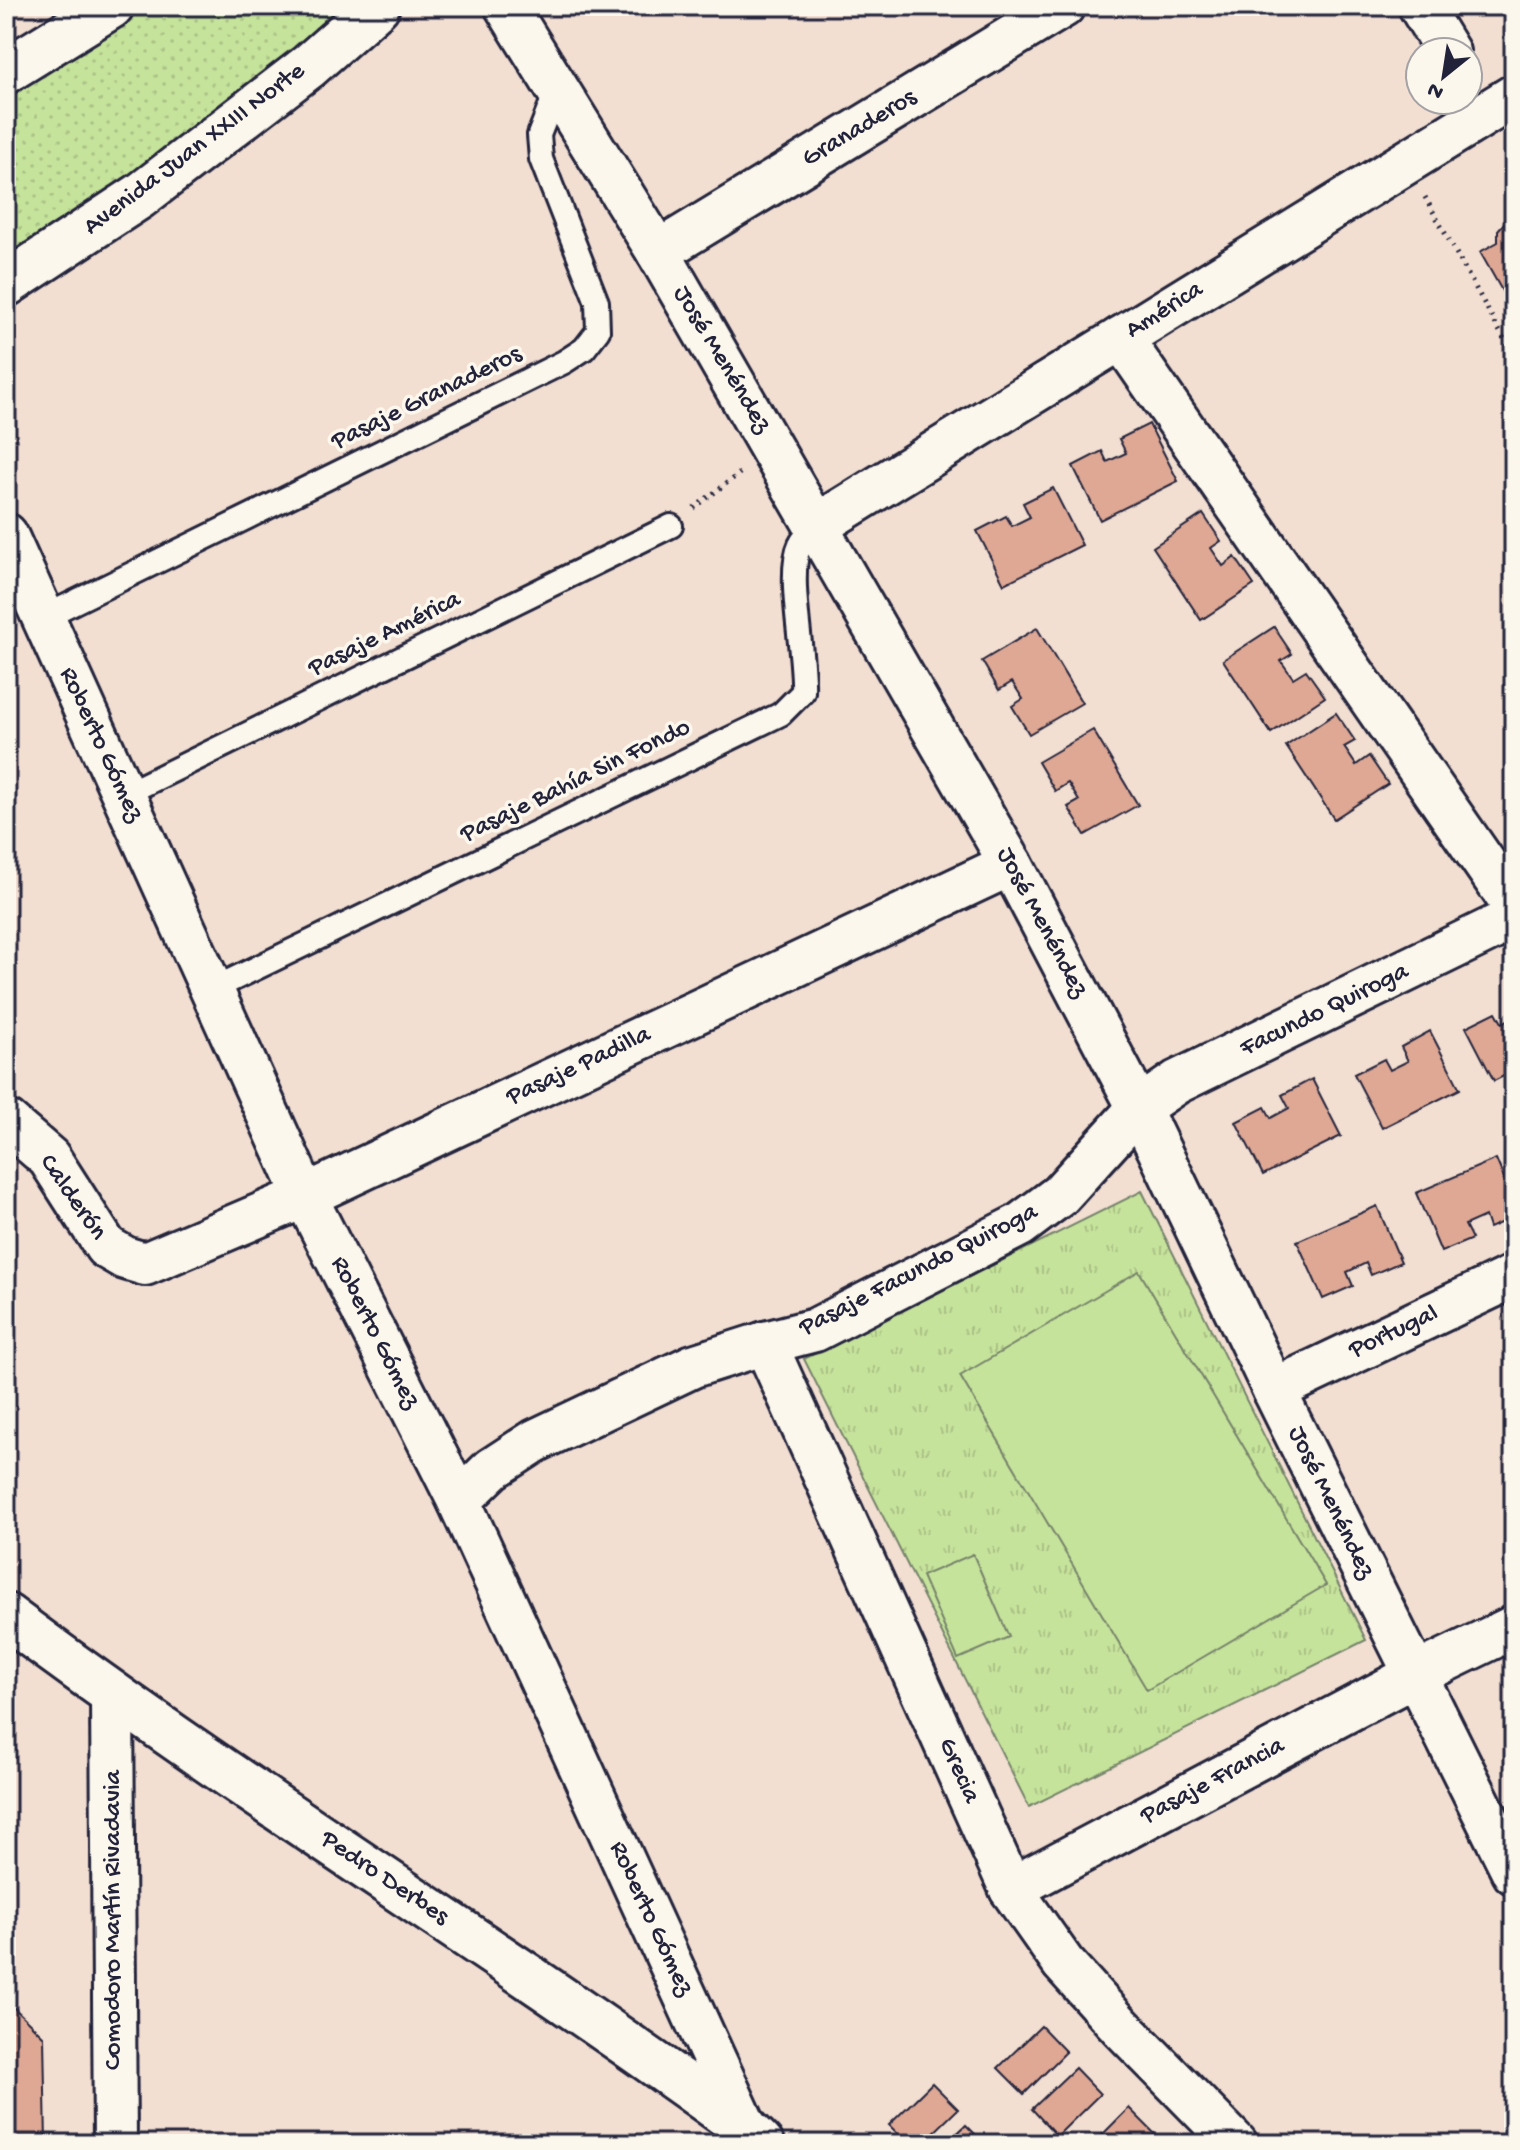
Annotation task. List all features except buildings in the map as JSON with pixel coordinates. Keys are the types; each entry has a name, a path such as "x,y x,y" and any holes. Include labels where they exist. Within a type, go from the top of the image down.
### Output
{"main road":[{"path":"6,71 111,6"},
{"name":"Avenida Juan XXIII Norte","path":"6,284 152,187 309,66 377,6"},
{"name":"Pedro Derbes","path":"6,1616 112,1696 613,2034 753,2136"}],"street":[{"name":"José Menéndez","path":"506,6 658,252 1011,864 1139,1108 1274,1390 1514,1873"},
{"name":"Granaderos","path":"658,252 1063,6"},
{"path":"1420,6 1438,36"},
{"name":"América","path":"816,526 1405,163 1489,98"},
{"path":"1121,338 1514,906"},
{"name":"Roberto Gómez","path":"6,535 305,1196 459,1501 753,2136"},
{"name":"Pasaje Padilla","path":"145,1264 305,1196 1011,864"},
{"name":"Facundo Quiroga","path":"1139,1108 1177,1082 1514,918"},
{"name":"Pasaje Facundo Quiroga","path":"459,1501 492,1469 535,1441 693,1366 815,1330 1020,1225 1060,1195 1139,1108"},
{"name":"Calderón","path":"6,1121 49,1158 106,1247 145,1264"},
{"name":"Portugal","path":"1274,1390 1514,1276"},
{"name":"Grecia","path":"765,1343 1011,1889 1063,1963 1236,2144"},
{"name":"Pasaje Francia","path":"1011,1889 1415,1675 1514,1627"},
{"name":"Comodoro Martín Rivadavia","path":"112,1696 115,2144"}],"lane":[{"name":"Pasaje Granaderos","path":"42,618 550,369 584,349 598,331 597,302 541,159 539,135 557,89"},
{"name":"Pasaje América","path":"123,795 671,526"},
{"name":"Pasaje Bahía Sin Fondo","path":"211,990 781,714 803,692 804,668 794,567 800,543 816,526"}],"path":[{"path":"1405,163 1514,357"},
{"path":"671,526 773,448"}],"green space":[{"path":"136,6 353,6 223,113 6,256 6,89"},
{"path":"1142,1191 1366,1640 1029,1807 804,1359"},
{"path":"1139,1271 1326,1585 1147,1690 960,1376"},
{"path":"973,1554 1009,1637 958,1659 922,1576"}]}
